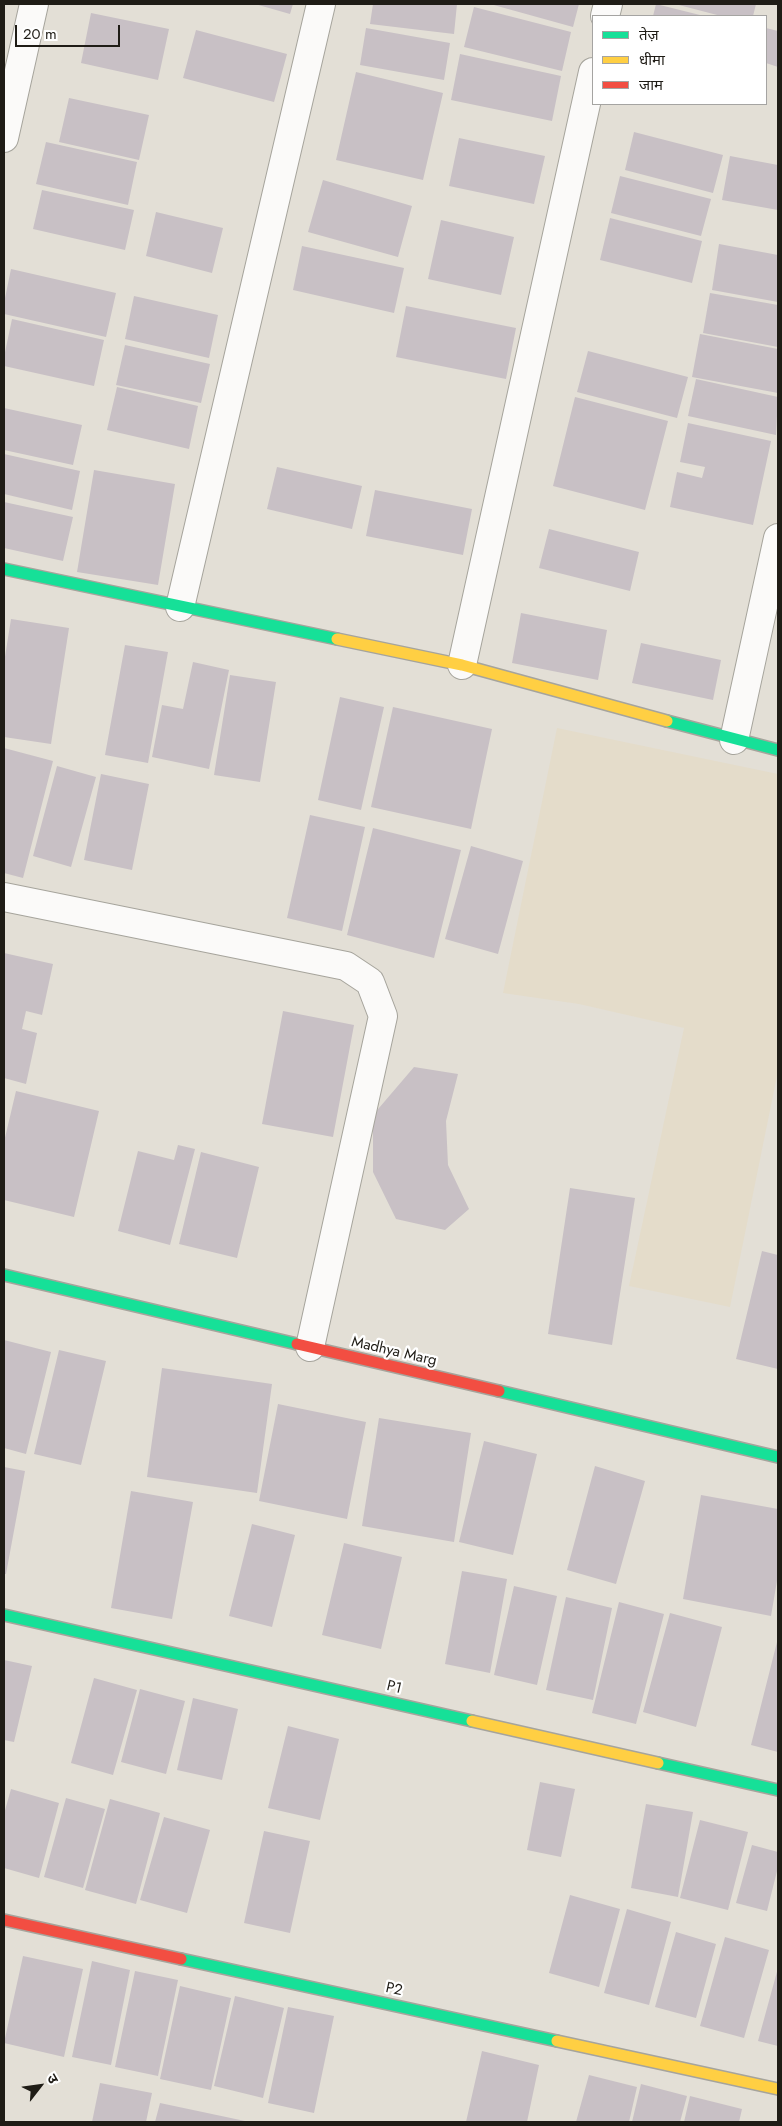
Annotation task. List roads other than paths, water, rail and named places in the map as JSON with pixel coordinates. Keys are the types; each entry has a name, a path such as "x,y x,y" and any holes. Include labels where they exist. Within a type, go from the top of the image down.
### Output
{"street":[{"path":"4,138 34,4"},
{"path":"180,607 321,4"},
{"path":"462,665 592,77"},
{"path":"734,740 778,538"},
{"path":"4,569 462,665 734,740 778,750"},
{"path":"4,897 346,966 370,982 383,1016 310,1347"},
{"name":"Madhya Marg","path":"4,1275 778,1457"},
{"name":"P1","path":"4,1615 778,1790"},
{"name":"P2","path":"4,1920 778,2089"}]}
